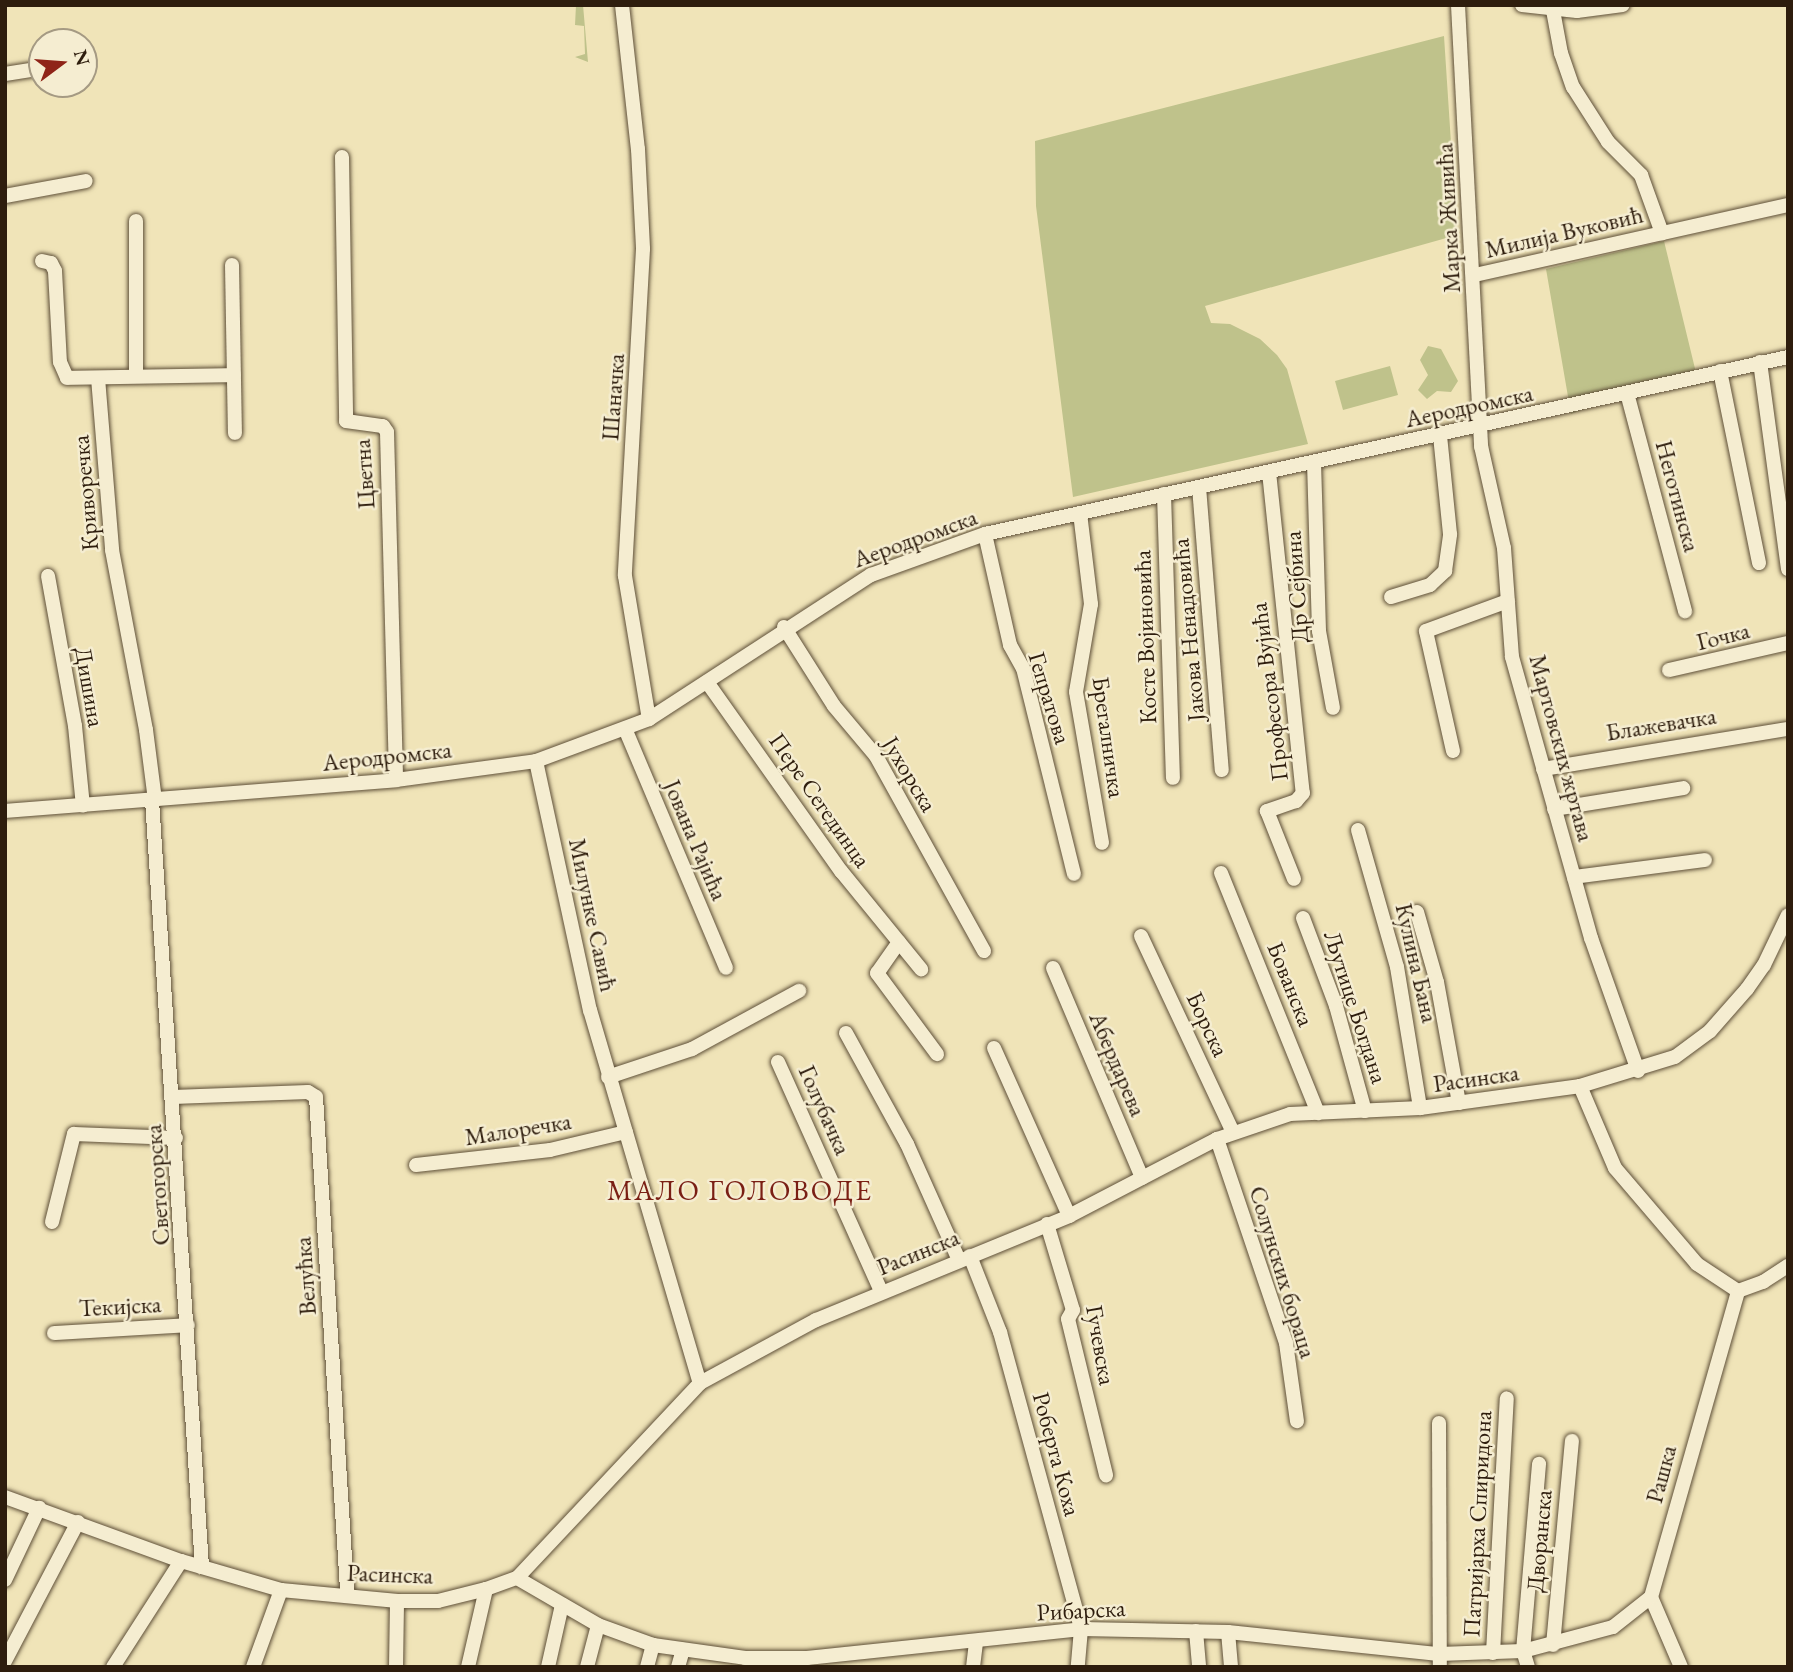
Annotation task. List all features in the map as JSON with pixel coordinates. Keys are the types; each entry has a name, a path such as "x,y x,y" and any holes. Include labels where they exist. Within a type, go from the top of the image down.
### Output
{"street":[{"name":"Шаначка","path":"622,5 643,249 625,576 649,719"},
{"name":"Марка Живића","path":"1458,5 1482,428"},
{"path":"1522,5 1552,8 1623,5"},
{"name":"Милија Вуковић","path":"1552,8 1573,87 1608,142 1641,175 1662,233"},
{"path":"5,74 28,70"},
{"name":"Цветна","path":"342,156 346,421 383,426 387,432 396,780"},
{"path":"5,196 86,181"},
{"name":"Милија Вуковић","path":"1475,275 1788,205"},
{"path":"135,221 135,374"},
{"path":"43,261 51,263 55,271 61,372 75,380 135,374 234,375"},
{"path":"232,265 235,433"},
{"name":"Аеродромска","path":"5,811 83,806 153,797 396,780 536,761 626,731 649,719 784,627 871,575 985,534 1482,428 1720,370 1788,357"},
{"path":"1760,362 1787,569"},
{"path":"1720,370 1759,563"},
{"name":"Криворечка","path":"98,378 112,550 153,797"},
{"name":"Неготинска","path":"1626,393 1685,611"},
{"name":"Мартовских жртава","path":"1482,428 1481,446 1504,548 1512,657 1574,877 1638,1071"},
{"path":"1391,597 1430,585 1445,571 1450,534 1440,436"},
{"name":"Др Сејбина","path":"1314,463 1320,631 1333,708"},
{"name":"Професора Вујића","path":"1269,472 1303,793 1296,801 1267,811 1293,879"},
{"name":"Јакова Ненадовића","path":"1199,487 1222,769"},
{"name":"Косте Војиновића","path":"1164,494 1173,778"},
{"name":"Брегалничка","path":"1080,513 1091,604 1076,692 1102,843"},
{"name":"Гепратова","path":"985,534 1010,645 1023,668 1074,874"},
{"name":"Дишина","path":"47,576 75,726 83,806"},
{"path":"1452,751 1426,631 1508,601"},
{"name":"Јухорска","path":"784,627 834,706 876,756 984,951"},
{"name":"Гочка","path":"1669,670 1788,643"},
{"name":"Пере Сегединца","path":"707,682 841,870 921,969"},
{"name":"Блажевачка","path":"1542,769 1788,729"},
{"name":"Јована Рајића","path":"626,731 726,968"},
{"name":"Милунке Савић","path":"536,761 608,1077 700,1383"},
{"path":"1554,809 1683,788"},
{"name":"Светогорска","path":"153,797 202,1567"},
{"name":"Кулина Бана","path":"1358,830 1397,967 1420,1108"},
{"path":"1574,877 1705,860"},
{"name":"Бованска","path":"1221,873 1318,1113"},
{"path":"1417,912 1437,982 1459,1103"},
{"name":"Расинска","path":"5,1497 181,1561 281,1590 397,1601 438,1601 486,1590 517,1577 700,1383 881,1291 1069,1216 1233,1132 1290,1114 1420,1108 1580,1086 1638,1071 1675,1057 1724,1016 1764,965 1788,915"},
{"name":"Љутице Богдана","path":"1303,918 1336,1006 1365,1111"},
{"name":"Борска","path":"1141,936 1233,1132"},
{"path":"899,942 877,973 937,1054"},
{"name":"Абердарева","path":"1053,968 1142,1178"},
{"path":"608,1077 692,1049 799,991"},
{"name":"Роберта Коха","path":"846,1033 907,1144 1000,1332 1081,1629 1078,1667"},
{"path":"994,1048 1069,1216"},
{"name":"Голубачка","path":"778,1062 881,1291"},
{"path":"1580,1086 1615,1168 1646,1209 1697,1264 1738,1291 1763,1282 1788,1266"},
{"name":"Велућка","path":"173,1097 308,1092 316,1097 347,1596"},
{"name":"Малоречка","path":"416,1165 550,1150 626,1132"},
{"path":"52,1222 74,1134 176,1138"},
{"name":"Солунских бораца","path":"1217,1139 1286,1343 1297,1421"},
{"name":"Гучевска","path":"1047,1224 1073,1310 1068,1319 1106,1475"},
{"name":"Рашка","path":"1651,1597 1738,1291"},
{"name":"Текијска","path":"54,1333 188,1325"},
{"name":"Патријарха Спиридона","path":"1493,1653 1507,1398"},
{"path":"1439,1423 1443,1521 1439,1661"},
{"name":"Дворанска","path":"1553,1645 1572,1441"},
{"path":"1528,1667 1523,1651 1539,1464"},
{"path":"5,1580 39,1508"},
{"path":"5,1661 78,1522"},
{"path":"113,1667 181,1561"},
{"name":"Рибарска","path":"517,1577 598,1625 653,1645 744,1662 869,1659 1081,1629 1228,1632 1439,1661 1523,1651 1613,1627 1651,1597"},
{"path":"253,1667 281,1590"},
{"path":"468,1667 486,1590"},
{"path":"1651,1597 1681,1667"},
{"path":"396,1667 397,1601"},
{"path":"548,1667 562,1605"},
{"path":"587,1667 598,1625"},
{"path":"1196,1630 1199,1667"},
{"path":"1228,1632 1231,1667"},
{"path":"973,1667 976,1642"},
{"path":"647,1667 653,1645"},
{"path":"678,1667 683,1650"}],"green space":[{"path":"576,5 583,5 588,62 575,57 585,54 584,26 575,25"},
{"path":"1444,36 1457,235 1205,306 1211,323 1230,324 1260,339 1277,355 1287,369 1308,444 1073,497 1036,206 1035,141"},
{"path":"1664,241 1699,385 1627,393 1571,414 1546,269"},
{"path":"1428,346 1441,349 1458,381 1451,392 1437,391 1427,399 1418,390 1428,375 1420,360"},
{"path":"1390,366 1398,395 1343,410 1335,381"}],"district":[{"name":"МАЛО ГОЛОВОДЕ","path":"740,1190"}]}
